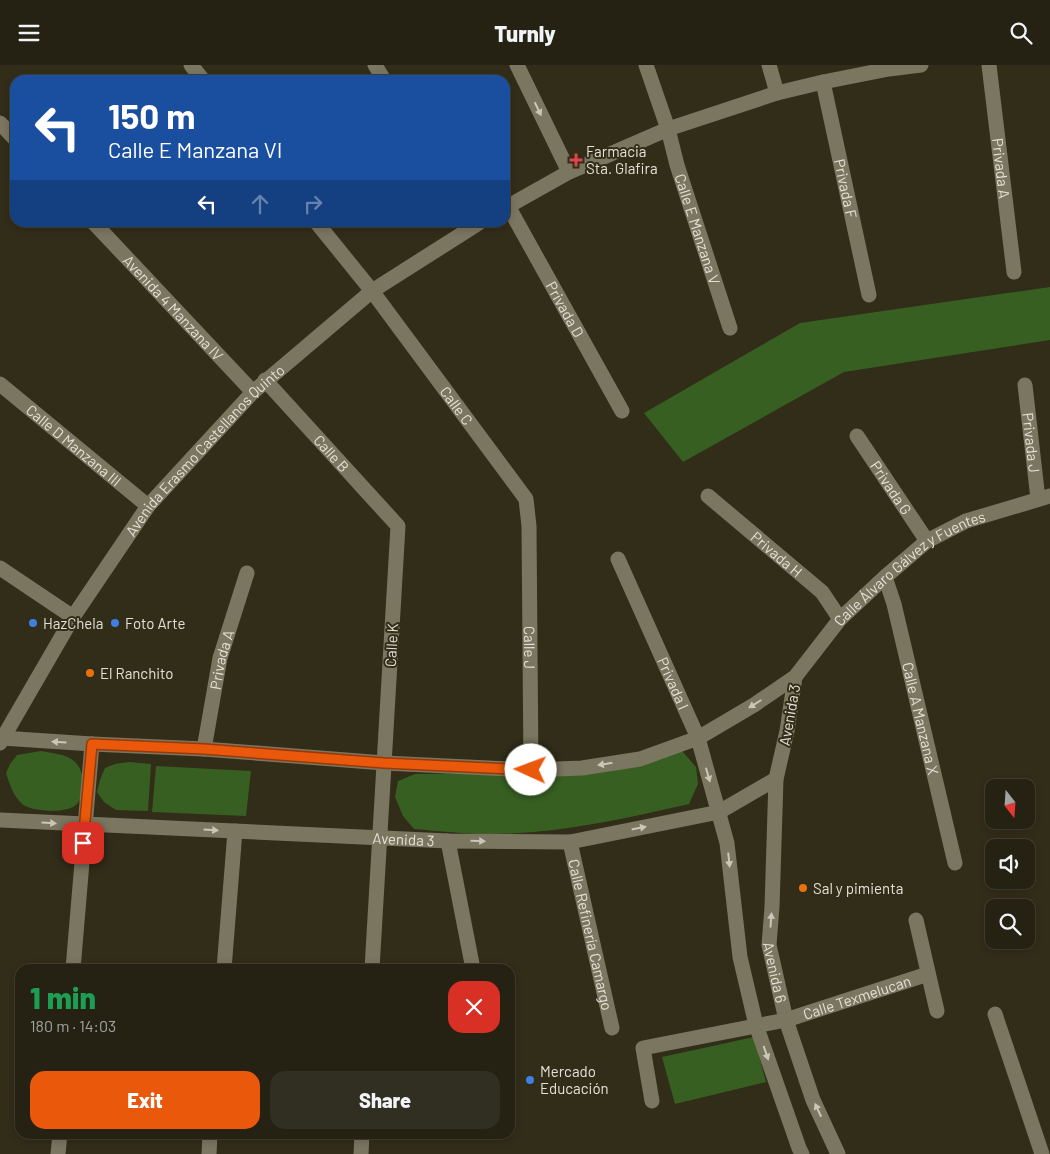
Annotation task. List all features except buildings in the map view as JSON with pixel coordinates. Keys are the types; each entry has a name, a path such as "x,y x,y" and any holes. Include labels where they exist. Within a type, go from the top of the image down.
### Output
{"street":[{"path":"191,65 199,75"},
{"path":"517,65 569,172"},
{"name":"Calle E Manzana V","path":"646,65 730,328"},
{"path":"769,65 777,93"},
{"path":"510,205 569,172 668,129 777,93 889,67 921,65"},
{"name":"Privada A","path":"989,65 1014,272"},
{"name":"Privada F","path":"823,82 869,295"},
{"path":"0,123 10,134"},
{"name":"Privada D","path":"510,212 622,411"},
{"name":"Avenida 4 Manzana IV","path":"98,227 253,392"},
{"name":"Calle C","path":"320,227 372,291 526,499 529,525"},
{"name":"Avenida Erasmo Castellanos Quinto","path":"1,739 73,617 148,506 266,380 372,291 469,227"},
{"name":"Calle B","path":"266,380 398,526"},
{"name":"Calle D Manzana III","path":"0,384 148,506"},
{"name":"Privada J","path":"1025,385 1044,497"},
{"name":"Privada G","path":"857,436 927,541"},
{"name":"Privada H","path":"708,496 822,592 840,619"},
{"name":"Calle Álvaro Gálvez y Fuentes","path":"795,677 840,619 927,541 966,521 1044,497"},
{"name":"Calle J","path":"529,525 531,770"},
{"name":"Calle K","path":"372,964 398,526"},
{"name":"Privada I","path":"618,559 698,738 719,812"},
{"path":"0,568 73,617"},
{"name":"Privada A","path":"204,749 220,658 247,573"},
{"name":"Calle A Manzana X","path":"885,577 894,604 955,863"},
{"name":"Avenida 3","path":"1,739 204,749 384,763 531,770 582,768 640,759 698,738 754,705 795,677"},
{"name":"Avenida 3","path":"0,820 448,841 570,842 719,812 776,779 787,731 795,677"},
{"path":"73,964 92,744"},
{"name":"Avenida 6","path":"776,779 769,945 786,1019 813,1100 838,1154"},
{"name":"Avenida 6","path":"719,812 727,843 740,957 756,1025 802,1154"},
{"path":"224,964 235,831"},
{"path":"448,841 472,964"},
{"name":"Calle Refinería Camargo","path":"570,842 612,1028"},
{"name":"Calle Texmelucan","path":"916,920 937,1011"},
{"name":"Calle Texmelucan","path":"652,1101 643,1048 786,1019 928,974"},
{"path":"995,1014 1042,1154"},
{"path":"58,1154 60,1139"},
{"path":"209,1154 210,1139"},
{"path":"361,1154 362,1139"}],"green space":[{"path":"1050,287 1050,340 844,372 683,462 644,413 800,323"},
{"path":"41,751 67,757 78,765 81,770 83,788 77,804 66,809 50,811 27,807 19,801 10,786 6,773 17,755"},
{"path":"682,751 696,767 698,784 689,804 590,825 490,834 414,829 403,816 395,797 398,781 415,774 525,773"},
{"path":"129,762 151,764 148,811 116,810 104,802 97,792 105,768"},
{"path":"156,766 251,771 246,816 152,812"},
{"path":"754,1037 766,1082 675,1104 662,1057"}],"place":[{"name":"Farmacia Sta. Glafira","path":"576,160"},
{"name":"HazChela","path":"33,623"},
{"name":"Foto Arte","path":"115,623"},
{"name":"El Ranchito","path":"90,673"},
{"name":"Sal y pimienta","path":"803,888"},
{"name":"Mercado Educación","path":"530,1080"}],"route":[{"path":"83,843 92,744 204,749 384,763 531,770"}]}
